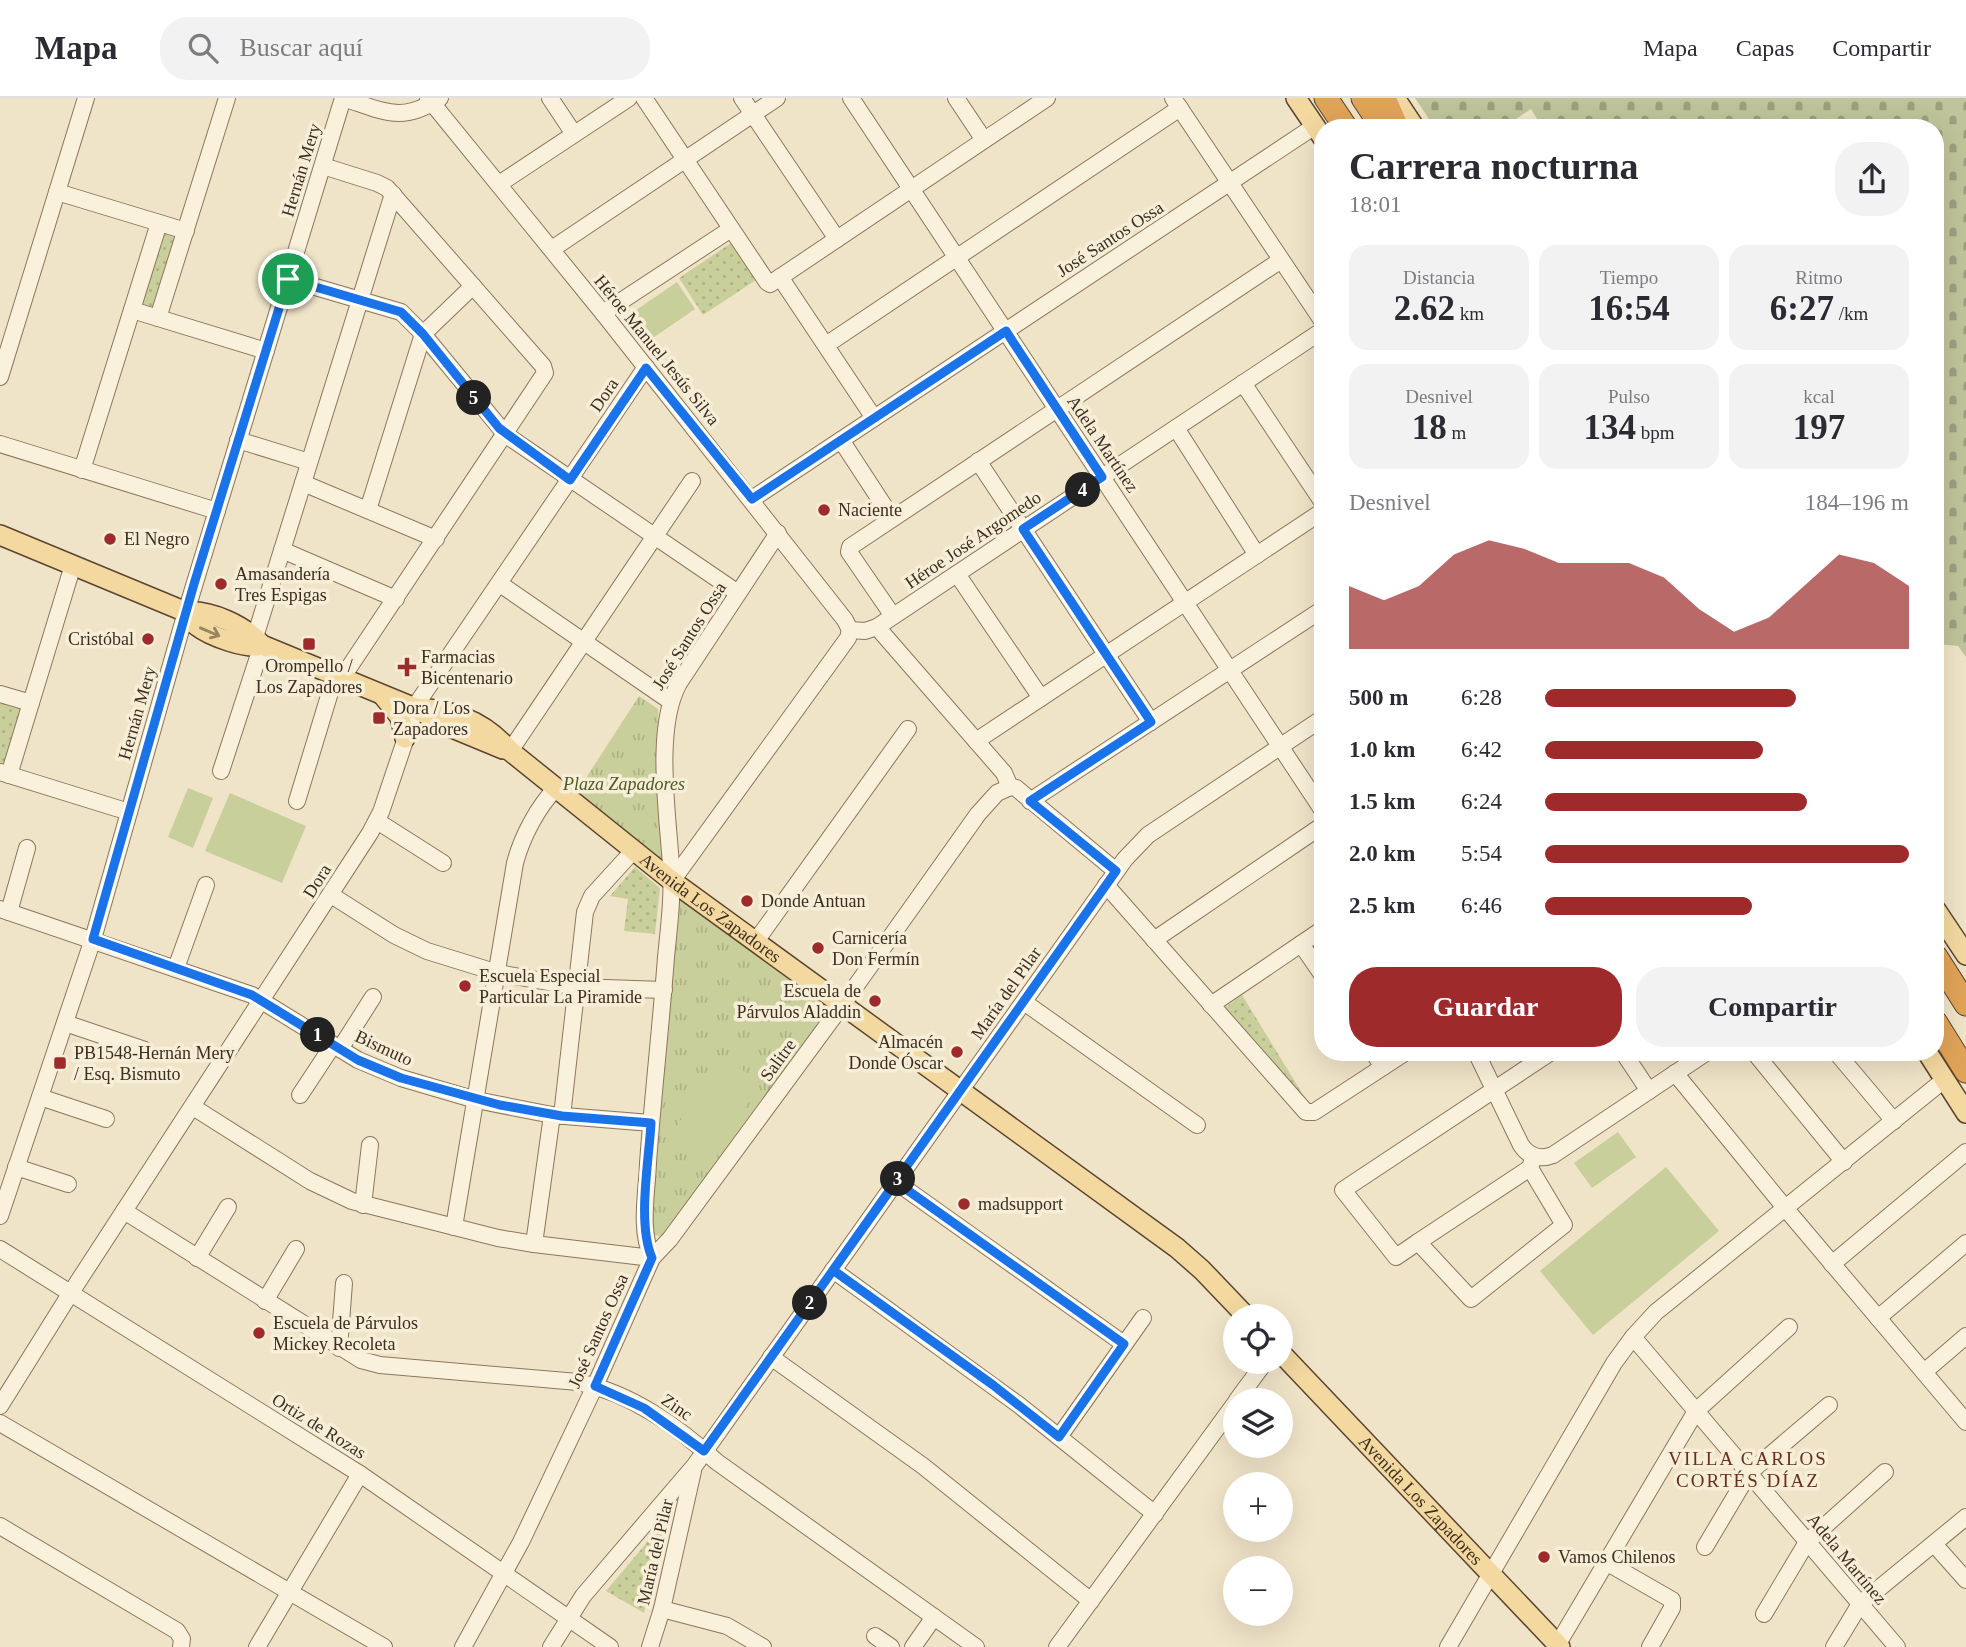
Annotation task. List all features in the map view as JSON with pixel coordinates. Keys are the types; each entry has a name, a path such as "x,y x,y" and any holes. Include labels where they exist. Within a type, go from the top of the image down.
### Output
{"highway":[{"path":"1326,98 1340,119"},
{"path":"1363,98 1377,119"},
{"path":"1384,98 1393,119"},
{"path":"1944,955 1966,979"},
{"path":"1944,970 1966,1004"},
{"path":"1944,1036 1966,1071"}],"main road":[{"path":"1296,98 1314,125"},
{"path":"1395,98 1409,119"},
{"name":"Avenida Los Zapadores","path":"0,535 186,612 209,614 259,641 377,693 415,708 439,709 467,719 497,736 510,751 672,881 1177,1248 1235,1304"},
{"path":"377,693 394,707 400,716 405,738"},
{"path":"1944,922 1966,956"},
{"path":"1932,1061 1966,1113"},
{"name":"Avenida Los Zapadores","path":"1293,1366 1558,1646"}],"street":[{"path":"0,377 86,98"},
{"path":"158,318 227,98"},
{"path":"344,98 397,114 412,113 433,100"},
{"name":"Hernán Mery","path":"0,1216 93,939 186,612 344,98"},
{"path":"550,98 574,134"},
{"path":"499,184 629,98"},
{"path":"644,98 731,229 825,345 874,418"},
{"path":"742,98 837,239"},
{"path":"552,249 777,98"},
{"name":"Adela Martínez","path":"850,98 1314,797"},
{"path":"956,98 984,140"},
{"path":"774,280 1047,98"},
{"name":"Héroe Manuel Jesús Silva","path":"433,100 752,499 845,620 849,630"},
{"path":"825,345 957,257 1176,103 1314,309"},
{"name":"José Santos Ossa","path":"752,499 1230,183 1314,135"},
{"path":"297,801 338,677 396,599 545,373 543,366 393,194 377,183 323,166"},
{"path":"57,192 186,231"},
{"path":"221,771 282,550 393,194"},
{"path":"82,470 159,223"},
{"path":"603,313 731,229"},
{"path":"892,616 848,549 1281,260"},
{"path":"288,279 401,312 423,334 506,435 738,593"},
{"path":"368,510 423,334 429,325 473,286"},
{"path":"132,310 266,351"},
{"name":"Héroe José Argomedo","path":"877,627 1314,336"},
{"name":"Dora","path":"0,1406 377,821 415,708 646,368"},
{"path":"1243,383 1314,490"},
{"path":"1175,428 1257,555"},
{"path":"239,440 309,462"},
{"path":"841,440 892,519"},
{"path":"0,444 217,511"},
{"path":"978,461 1151,722"},
{"path":"510,751 692,481"},
{"path":"303,483 436,539"},
{"path":"976,741 1314,517"},
{"name":"José Santos Ossa","path":"463,1647 505,1573 595,1386 652,1258 646,1241 645,1223 672,881 666,719 670,701 679,683 778,533"},
{"path":"282,550 396,599"},
{"path":"73,565 31,704 4,774 129,812"},
{"path":"957,574 1041,698"},
{"path":"500,584 670,701"},
{"path":"1030,801 1314,615"},
{"path":"672,881 848,638 849,630 865,631 877,627 1004,773 1010,787 1016,788 1116,871"},
{"path":"0,694 31,704"},
{"name":"María del Pilar","path":"650,1647 700,1458 1116,871 1136,845 1148,835 1314,724"},
{"path":"756,941 908,729"},
{"name":"Salitre","path":"652,1258 678,1228 978,814 997,793 1010,787"},
{"path":"454,1227 519,849 545,800 556,788"},
{"path":"377,821 443,863"},
{"path":"1154,940 1314,831"},
{"path":"4,911 27,848"},
{"path":"534,1244 557,1115 588,904 592,896 634,850"},
{"path":"176,968 206,885"},
{"path":"1106,886 1309,1113 1392,1061"},
{"path":"331,895 394,935 426,951 498,974 577,987 664,990"},
{"name":"Bismuto","path":"4,911 240,990 378,1070 401,1078 477,1100 557,1115 651,1123"},
{"path":"1211,1005 1314,935"},
{"path":"1301,944 1314,963"},
{"path":"300,1095 373,997"},
{"path":"1024,1002 1197,1125"},
{"path":"65,1023 145,1050"},
{"path":"1379,1061 1383,1067"},
{"path":"1419,1242 1471,1299 1564,1225 1481,1061"},
{"path":"1537,1061 1343,1190 1396,1257 1532,1162 1553,1155 1693,1061"},
{"path":"1629,1061 1649,1091"},
{"path":"1761,1061 1844,1162"},
{"path":"1844,1061 1894,1121"},
{"path":"1675,1073 1966,1422"},
{"path":"1448,1647 1614,1363 1633,1336 1656,1312 1944,1080"},
{"path":"40,1097 106,1119"},
{"path":"193,1107 326,1190 363,1205 534,1244 652,1258"},
{"path":"363,1205 370,1145"},
{"path":"1832,1264 1966,1152"},
{"path":"16,1167 68,1184"},
{"path":"896,1182 1124,1344"},
{"path":"197,1258 228,1207"},
{"name":"Zinc","path":"124,1212 361,1360 380,1365 561,1380 595,1386 644,1408 700,1458 716,1462 976,1647"},
{"path":"1878,1318 1966,1243"},
{"name":"Ortiz de Rozas","path":"0,1249 360,1474 610,1647"},
{"path":"265,1301 296,1249"},
{"path":"833,1270 993,1385 1154,1514"},
{"path":"339,1348 344,1283"},
{"path":"1059,1437 1143,1318"},
{"path":"1558,1646 1696,1411 1789,1328"},
{"name":"Adela Martínez","path":"1633,1336 1896,1647"},
{"path":"1924,1372 1966,1336"},
{"path":"771,1357 923,1465 1091,1601"},
{"path":"1705,1547 1749,1473 1829,1405"},
{"path":"1057,1647 1223,1419"},
{"path":"0,1423 384,1647"},
{"path":"551,1647 583,1596 700,1458"},
{"path":"1764,1614 1807,1542 1885,1472"},
{"path":"257,1647 360,1474"},
{"path":"1834,1647 1860,1604 1966,1517"},
{"path":"0,1526 177,1631 182,1643"},
{"path":"1934,1544 1966,1580"},
{"path":"1606,1562 1670,1598 1673,1603 1650,1647"},
{"path":"662,1609 727,1626 762,1647"},
{"path":"913,1647 934,1617"},
{"path":"875,1636 891,1647"}],"green space":[{"path":"1415,98 1966,98 1966,657 1958,646 1944,645 1944,119 1537,119 1531,109 1516,119 1429,119"},
{"path":"160,233 180,233 155,311 140,307"},
{"path":"734,241 759,278 703,315 679,278"},
{"path":"677,282 695,309 647,342 629,315"},
{"name":"Plaza Zapadores","path":"639,696 658,709 663,863 575,795"},
{"path":"0,699 23,705 6,766 0,764"},
{"path":"188,788 213,798 193,848 168,837"},
{"path":"230,793 306,826 282,883 205,851"},
{"path":"635,867 660,888 655,934 624,931 628,899 610,896"},
{"path":"679,898 832,1007 667,1231 660,1236 650,1234 649,1219"},
{"path":"1242,995 1310,1106 1222,1010"},
{"path":"725,1058 761,1083 712,1154 675,1128"},
{"path":"1618,1132 1636,1157 1592,1188 1574,1163"},
{"path":"1666,1167 1719,1231 1593,1335 1540,1271"},
{"path":"665,1521 666,1525 644,1613 606,1591"}],"place":[{"name":"Naciente","path":"824,510"},
{"name":"El Negro","path":"110,539"},
{"name":"Amasandería Tres Espigas","path":"221,584"},
{"name":"Cristóbal","path":"148,639"},
{"name":"Orompello / Los Zapadores","path":"309,644"},
{"name":"Farmacias Bicentenario","path":"407,667"},
{"name":"Dora / Los Zapadores","path":"379,718"},
{"name":"Donde Antuan","path":"747,901"},
{"name":"Carnicería Don Fermín","path":"818,948"},
{"name":"Escuela Especial Particular La Piramide","path":"465,986"},
{"name":"Escuela de Párvulos Aladdin","path":"875,1001"},
{"name":"Almacén Donde Óscar","path":"957,1052"},
{"name":"PB1548-Hernán Mery / Esq. Bismuto","path":"60,1063"},
{"name":"madsupport","path":"964,1204"},
{"name":"Escuela de Párvulos Mickey Recoleta","path":"259,1333"},
{"name":"Vamos Chilenos","path":"1544,1557"}],"district":[{"name":"VILLA CARLOS CORTÉS DÍAZ","path":"1748,1469"}],"route":[{"path":"288,279 194,584 93,939 252,995 358,1060 401,1078 500,1105 562,1116 651,1123 645,1223 646,1241 652,1258 595,1386 644,1408 704,1451 896,1182 1124,1344 1059,1437 993,1385 833,1270 1116,871 1030,801 1151,722 1023,529 1102,477 1006,331 752,499 646,368 570,480 506,435 423,334 401,312 288,279"}]}
